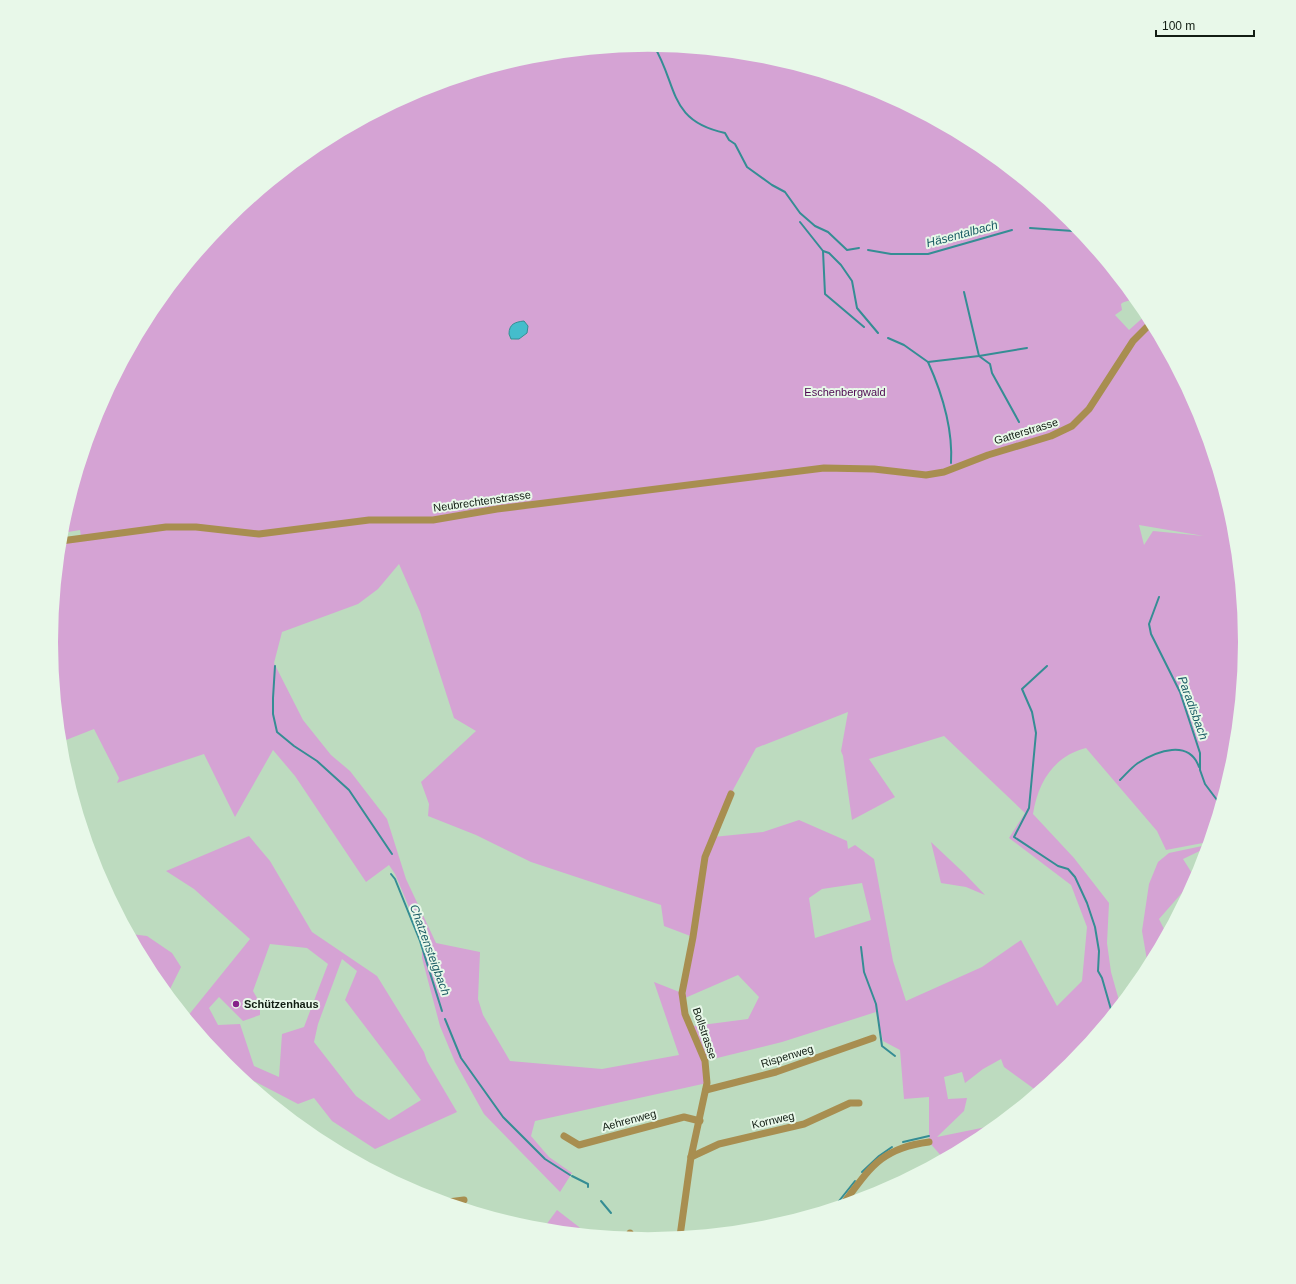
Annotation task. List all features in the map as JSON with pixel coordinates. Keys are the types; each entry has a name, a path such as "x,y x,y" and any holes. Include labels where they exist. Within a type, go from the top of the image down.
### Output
{"street":[{"name":"Gatterstrasse","path":"907,472 936,474 992,453 1051,436 1072,426 1086,414 1133,341 1147,327"},
{"name":"Neubrechtenstrasse","path":"67,540 166,527 196,527 263,534 369,520 433,520 503,508 824,468 864,468 907,472"},
{"name":"Bollstrasse","path":"681,1231 691,1157 708,1084 705,1062 686,1014 682,993 693,937 706,853 731,794"},
{"name":"Rispenweg","path":"706,1090 776,1072 874,1038"},
{"name":"Kornweg","path":"691,1157 719,1144 804,1124 850,1103 859,1103"},
{"name":"Aehrenweg","path":"564,1136 579,1145 684,1117 700,1121"},
{"path":"848,1197 874,1163 904,1146 929,1142"},
{"path":"458,1201 464,1200"}],"green space":[{"name":"Eschenbergwald","path":"648,52 687,53 763,63 838,83 874,97 943,131 976,151 1037,198 1092,253 1129,301 1121,304 1122,310 1115,315 1129,330 1142,319 1177,381 1193,416 1207,452 1227,527 1237,603 1238,642 1237,681 1227,757 1218,795 1203,843 1166,850 1157,831 1086,748 1065,757 1049,772 1039,791 1033,814 1074,858 1109,903 1107,943 1111,972 1118,998 1092,1031 1034,1089 1004,1067 1001,1059 983,1069 965,1083 962,1072 944,1077 948,1099 967,1098 964,1111 937,1137 983,1128 976,1133 940,1155 929,1142 929,1097 904,1099 900,1050 883,1041 876,1012 782,1042 705,1061 707,1083 535,1121 531,1136 549,1157 572,1173 560,1192 484,1114 455,1062 440,1026 422,958 422,938 395,874 389,865 366,882 295,776 273,750 235,817 204,754 117,783 119,778 94,729 66,740 59,681 59,603 67,540 81,537 80,530 68,532 78,489 89,452 119,381 157,314 204,253 231,225 259,198 320,151 387,113 422,97 458,83 533,63 609,53","holes":["522,321 527,333 522,337 512,340 509,336 510,327","1139,525 1204,536 1153,531 1144,545","399,564 420,612 454,718 476,731 421,782 429,804 428,816 476,835 531,862 661,905 664,926 693,937 685,998 738,975 759,997 748,1019 694,1026 685,1014 682,993 654,982 679,1055 602,1069 510,1061 483,1015 478,999 480,952 436,943 406,879 387,819 350,771 331,755 303,720 274,663 282,632 358,604 378,589","848,712 841,751 852,820 895,797 869,759 944,736 1025,813 1009,838 1071,885 1087,927 1082,981 1057,1006 1021,940 982,967 906,1001 893,961 874,859 855,845 848,849 847,841 799,820 763,832 713,837 734,788 756,748","862,883 871,920 815,938 809,898 822,889"]},
{"path":"249,836 270,861 312,932 377,976 424,1052 427,1061 457,1112 375,1149 332,1121 314,1098 298,1104 254,1081 204,1031 190,1013 250,939 194,889 166,871","holes":["270,944 307,948 328,964 304,1027 282,1034 279,1077 254,1066 240,1024 218,1025 209,1008 219,997 243,1021 260,1015 260,1003 253,991","342,959 357,971 345,1000 421,1100 389,1120 356,1096 314,1042 318,1024"]},
{"path":"931,842 985,895 966,887 941,883"},
{"path":"1201,846 1200,851 1183,859 1191,872 1181,894 1159,919 1164,928 1147,958 1142,931 1149,884 1158,862 1169,853"},
{"path":"136,935 147,936 172,953 181,967 170,988 157,970"},
{"path":"557,1210 580,1228 571,1227 547,1223"}],"water":[{"path":"524,321 528,326 527,333 519,339 511,339 509,331 511,326 515,323"}],"waterway":[{"name":"Häsentalbach","path":"657,52 677,100 684,111 693,120 707,127 725,133 729,140 735,144 747,167 772,185 785,192 800,213 815,226 828,232 847,250 859,248"},
{"name":"Häsentalbach","path":"800,222 823,251 825,294 864,327"},
{"path":"1030,228 1071,231"},
{"name":"Häsentalbach","path":"868,250 891,254 928,254 1012,230"},
{"name":"Häsentalbach","path":"823,251 829,253 841,265 852,281 857,308 878,333"},
{"path":"964,292 979,356 990,364 992,373 1019,422"},
{"name":"Häsentalbach","path":"888,338 904,345 928,362 979,356 1027,348"},
{"path":"928,362 946,411 950,437 951,463"},
{"name":"Paradisbach","path":"1159,597 1149,624 1151,634 1180,692 1200,753 1200,770 1205,784 1217,800"},
{"name":"Chatzensteigbach","path":"275,666 273,714 277,732 294,746 317,761 349,790 392,854"},
{"path":"1047,666 1022,689 1032,712 1036,733 1029,808 1014,837 1058,866 1068,869 1075,877 1087,903 1095,927 1099,951 1098,971 1102,978 1111,1008"},
{"path":"1120,780 1138,763 1154,755 1172,750 1180,750 1188,753 1194,758 1199,767"},
{"name":"Chatzensteigbach","path":"391,874 395,879 420,941 442,1011"},
{"path":"861,947 864,972 876,1004 882,1046 895,1056"},
{"name":"Chatzensteigbach","path":"445,1019 461,1058 503,1117 545,1159 570,1175"},
{"path":"903,1142 929,1136"},
{"path":"862,1172 879,1156 892,1147"},
{"name":"Chatzensteigbach","path":"572,1176 588,1184 588,1187"},
{"path":"839,1200 855,1181"},
{"name":"Chatzensteigbach","path":"601,1201 611,1213"}],"place":[{"name":"Schützenhaus","path":"236,1004"}]}
